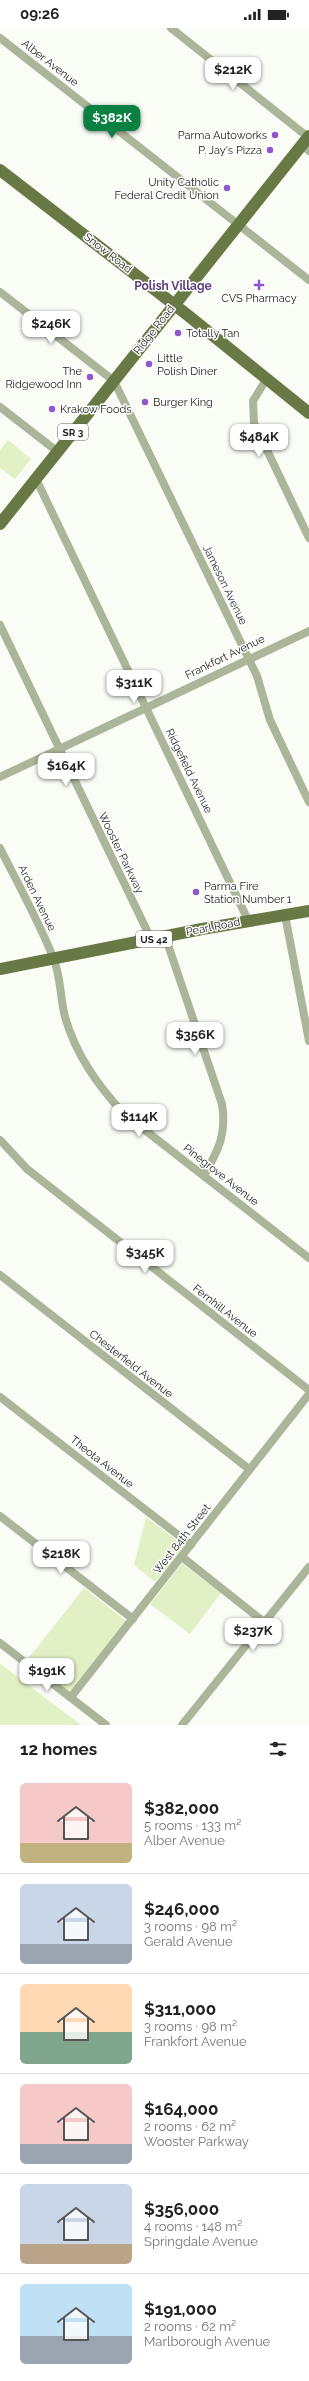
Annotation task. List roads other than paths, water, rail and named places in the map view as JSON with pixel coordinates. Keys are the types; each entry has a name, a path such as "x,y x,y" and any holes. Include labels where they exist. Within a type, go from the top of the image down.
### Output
{"main road":[{"name":"Ridge Road","path":"0,523 58,452 237,224 307,142"},
{"name":"Snow Road","path":"0,170 174,305 244,362 267,378 309,413"},
{"name":"Pearl Road","path":"0,969 248,920 309,910"}],"street":[{"path":"171,28 307,142"},
{"name":"Alber Avenue","path":"0,38 309,280"},
{"path":"0,292 114,381"},
{"path":"267,378 253,402 254,424 309,538"},
{"name":"Jameson Avenue","path":"114,381 257,676 270,720 309,802"},
{"path":"0,406 58,452"},
{"name":"Ridgefield Avenue","path":"36,479 248,920"},
{"name":"Wooster Parkway","path":"0,625 151,939"},
{"name":"Frankfort Avenue","path":"0,777 58,747 147,708 248,658 309,631"},
{"name":"Arden Avenue","path":"0,848 54,959"},
{"path":"285,915 299,978 308,1038"},
{"path":"165,936 222,1104 224,1120 223,1137 204,1176"},
{"name":"Pinegrove Avenue","path":"54,959 65,1016 87,1068 123,1113 309,1258"},
{"name":"Fernhill Avenue","path":"0,1140 27,1169 309,1390"},
{"name":"Chesterfield Avenue","path":"0,1275 249,1469"},
{"name":"West 84th Street","path":"71,1697 309,1394"},
{"name":"Theota Avenue","path":"0,1397 191,1545"},
{"path":"0,1516 133,1619"},
{"path":"182,1557 264,1622"},
{"path":"182,1725 309,1567"},
{"path":"0,1643 106,1725"}],"place":[{"name":"Parma Autoworks","path":"275,135"},
{"name":"P. Jay's Pizza","path":"270,150"},
{"name":"Unity Catholic Federal Credit Union","path":"227,188"},
{"name":"CVS Pharmacy","path":"259,285"},
{"name":"Totally Tan","path":"178,333"},
{"name":"Little Polish Diner","path":"149,364"},
{"name":"The Ridgewood Inn","path":"90,377"},
{"name":"Burger King","path":"145,402"},
{"name":"Krakow Foods","path":"52,409"},
{"name":"Parma Fire Station Number 1","path":"196,892"}],"district":[{"name":"Polish Village","path":"173,286"}]}
